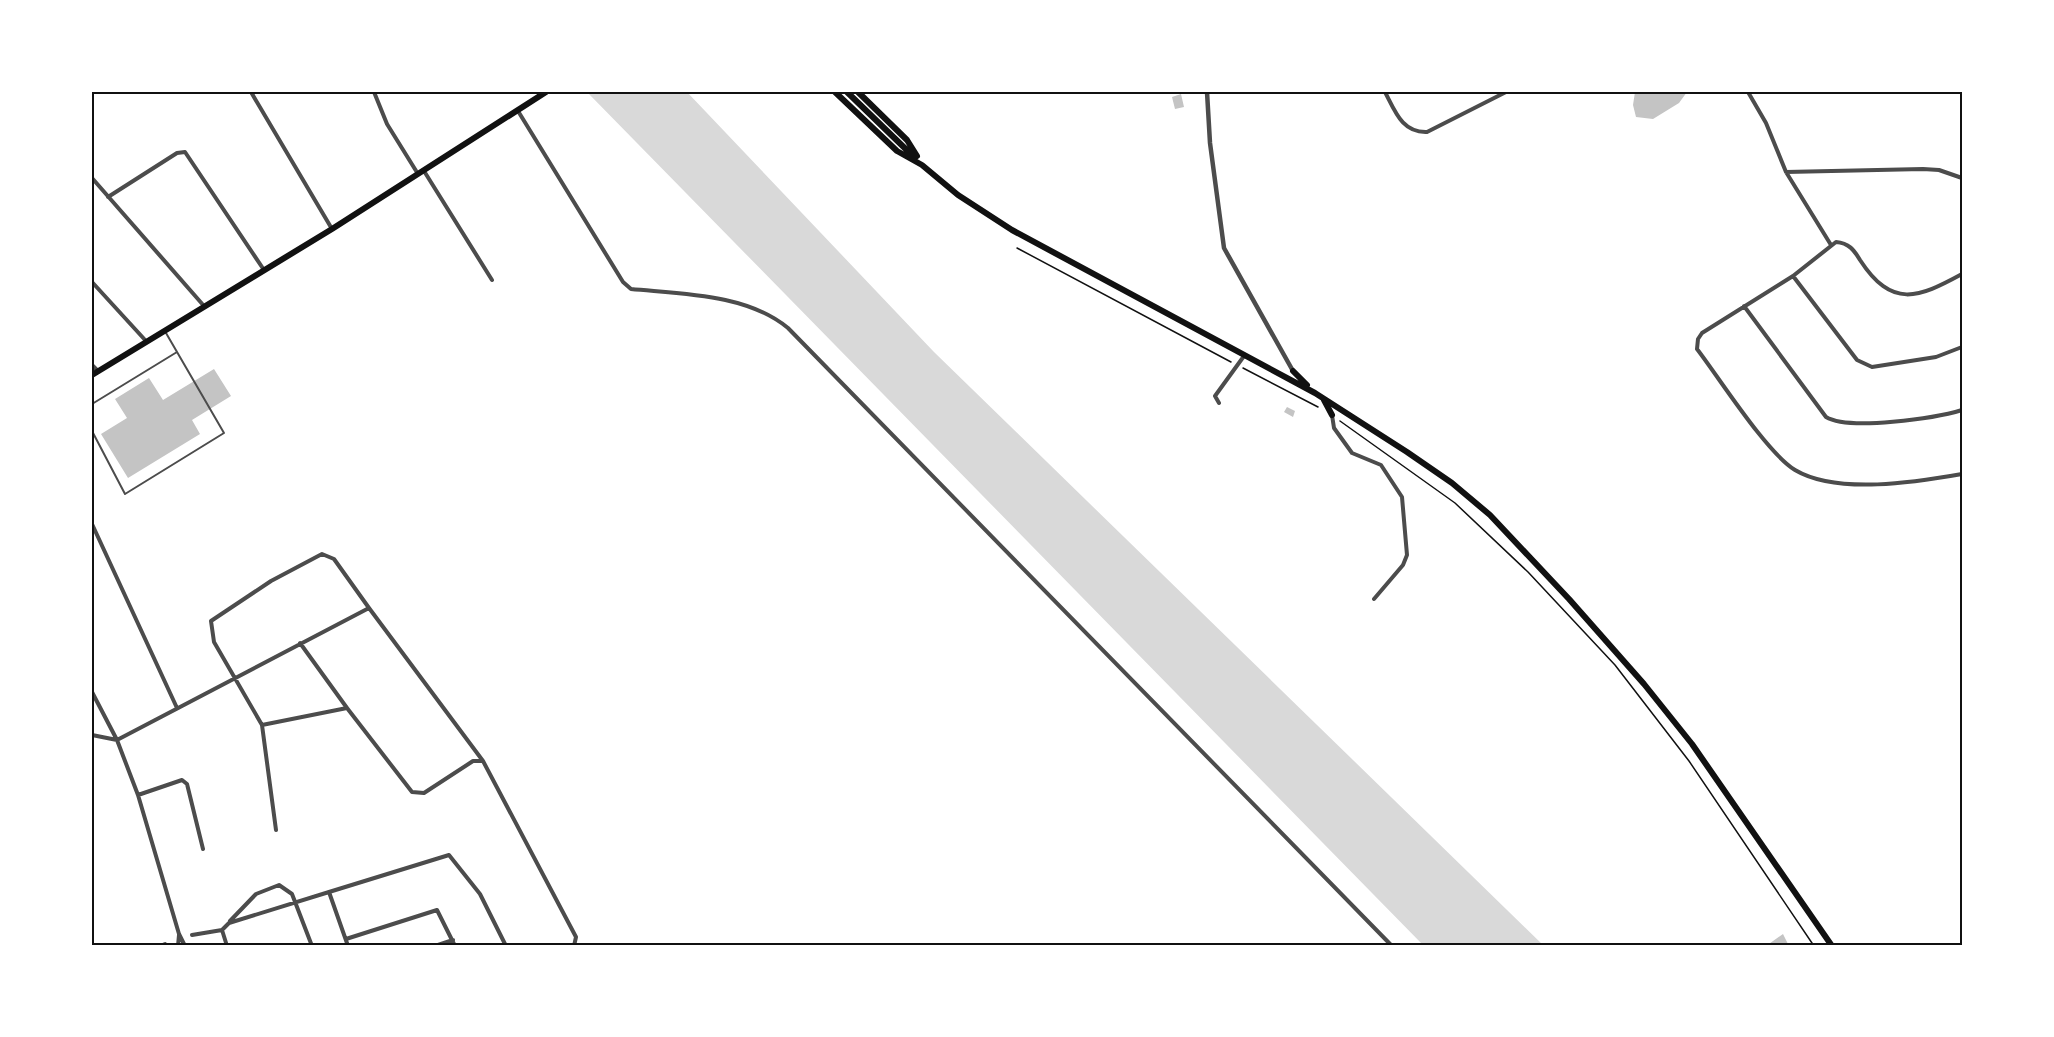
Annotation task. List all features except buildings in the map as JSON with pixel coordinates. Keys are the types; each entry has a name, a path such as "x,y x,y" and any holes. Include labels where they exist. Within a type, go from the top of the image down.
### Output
{"main road":[{"path":"92,375 422,173 546,92"},
{"path":"835,92 897,151 922,165"},
{"path":"847,92 922,165 958,195 1012,230 1318,395 1452,483 1523,549 1601,634 1692,744 1832,945"},
{"path":"858,92 907,140 922,165"},
{"path":"1293,371 1318,395 1332,415"}],"street":[{"path":"251,92 332,229"},
{"path":"374,92 387,124 492,280"},
{"path":"1207,92 1224,248 1293,371"},
{"path":"1385,92 1404,124 1417,133 1427,132 1506,92"},
{"path":"1748,92 1766,123 1786,172 1831,245"},
{"path":"518,111 623,282 631,289 712,298 771,314 788,328 1392,945"},
{"path":"108,197 177,153 184,152 265,270"},
{"path":"1786,172 1923,169 1939,170 1962,178"},
{"path":"92,178 204,306"},
{"path":"1962,274 1931,291 1911,294 1894,292 1877,284 1850,246 1840,242 1831,245 1793,276 1702,333 1698,339 1697,349 1773,450 1794,469 1807,476 1842,484 1883,483 1962,474"},
{"path":"1793,276 1857,360 1864,365 1872,367 1936,357 1962,347"},
{"path":"92,282 146,342"},
{"path":"1744,306 1826,417 1833,422 1879,422 1944,416 1962,410"},
{"path":"1219,403 1215,396 1239,366 1244,356"},
{"path":"92,365 98,371"},
{"path":"1332,415 1334,428 1352,453 1381,465 1402,496 1407,555 1402,565 1374,598"},
{"path":"92,524 177,708"},
{"path":"276,830 262,725 214,642 211,621 304,562 322,554 329,555 483,761 576,937 574,945"},
{"path":"92,735 117,740 369,608"},
{"path":"300,643 411,792 424,793 473,761 483,761"},
{"path":"92,692 117,740 138,795 179,934 185,945"},
{"path":"262,725 347,708"},
{"path":"138,795 182,780 187,784 203,849"},
{"path":"229,923 449,855 480,894 506,945"},
{"path":"192,935 222,930 256,894 273,885 285,888 296,902 311,945"},
{"path":"329,892 348,945"},
{"path":"346,939 437,910 455,945"},
{"path":"222,930 227,945"},
{"path":"178,945 179,934"},
{"path":"435,945 453,940"}],"lane":[{"path":"92,431 125,494 224,433 164,331"},
{"path":"92,404 177,352"}],"path":[{"path":"1017,248 1332,415 1455,503 1528,572 1615,665 1689,761 1814,945"}],"shaded area":[{"path":"587,92 687,92 934,352 1543,945 1423,945"}]}
